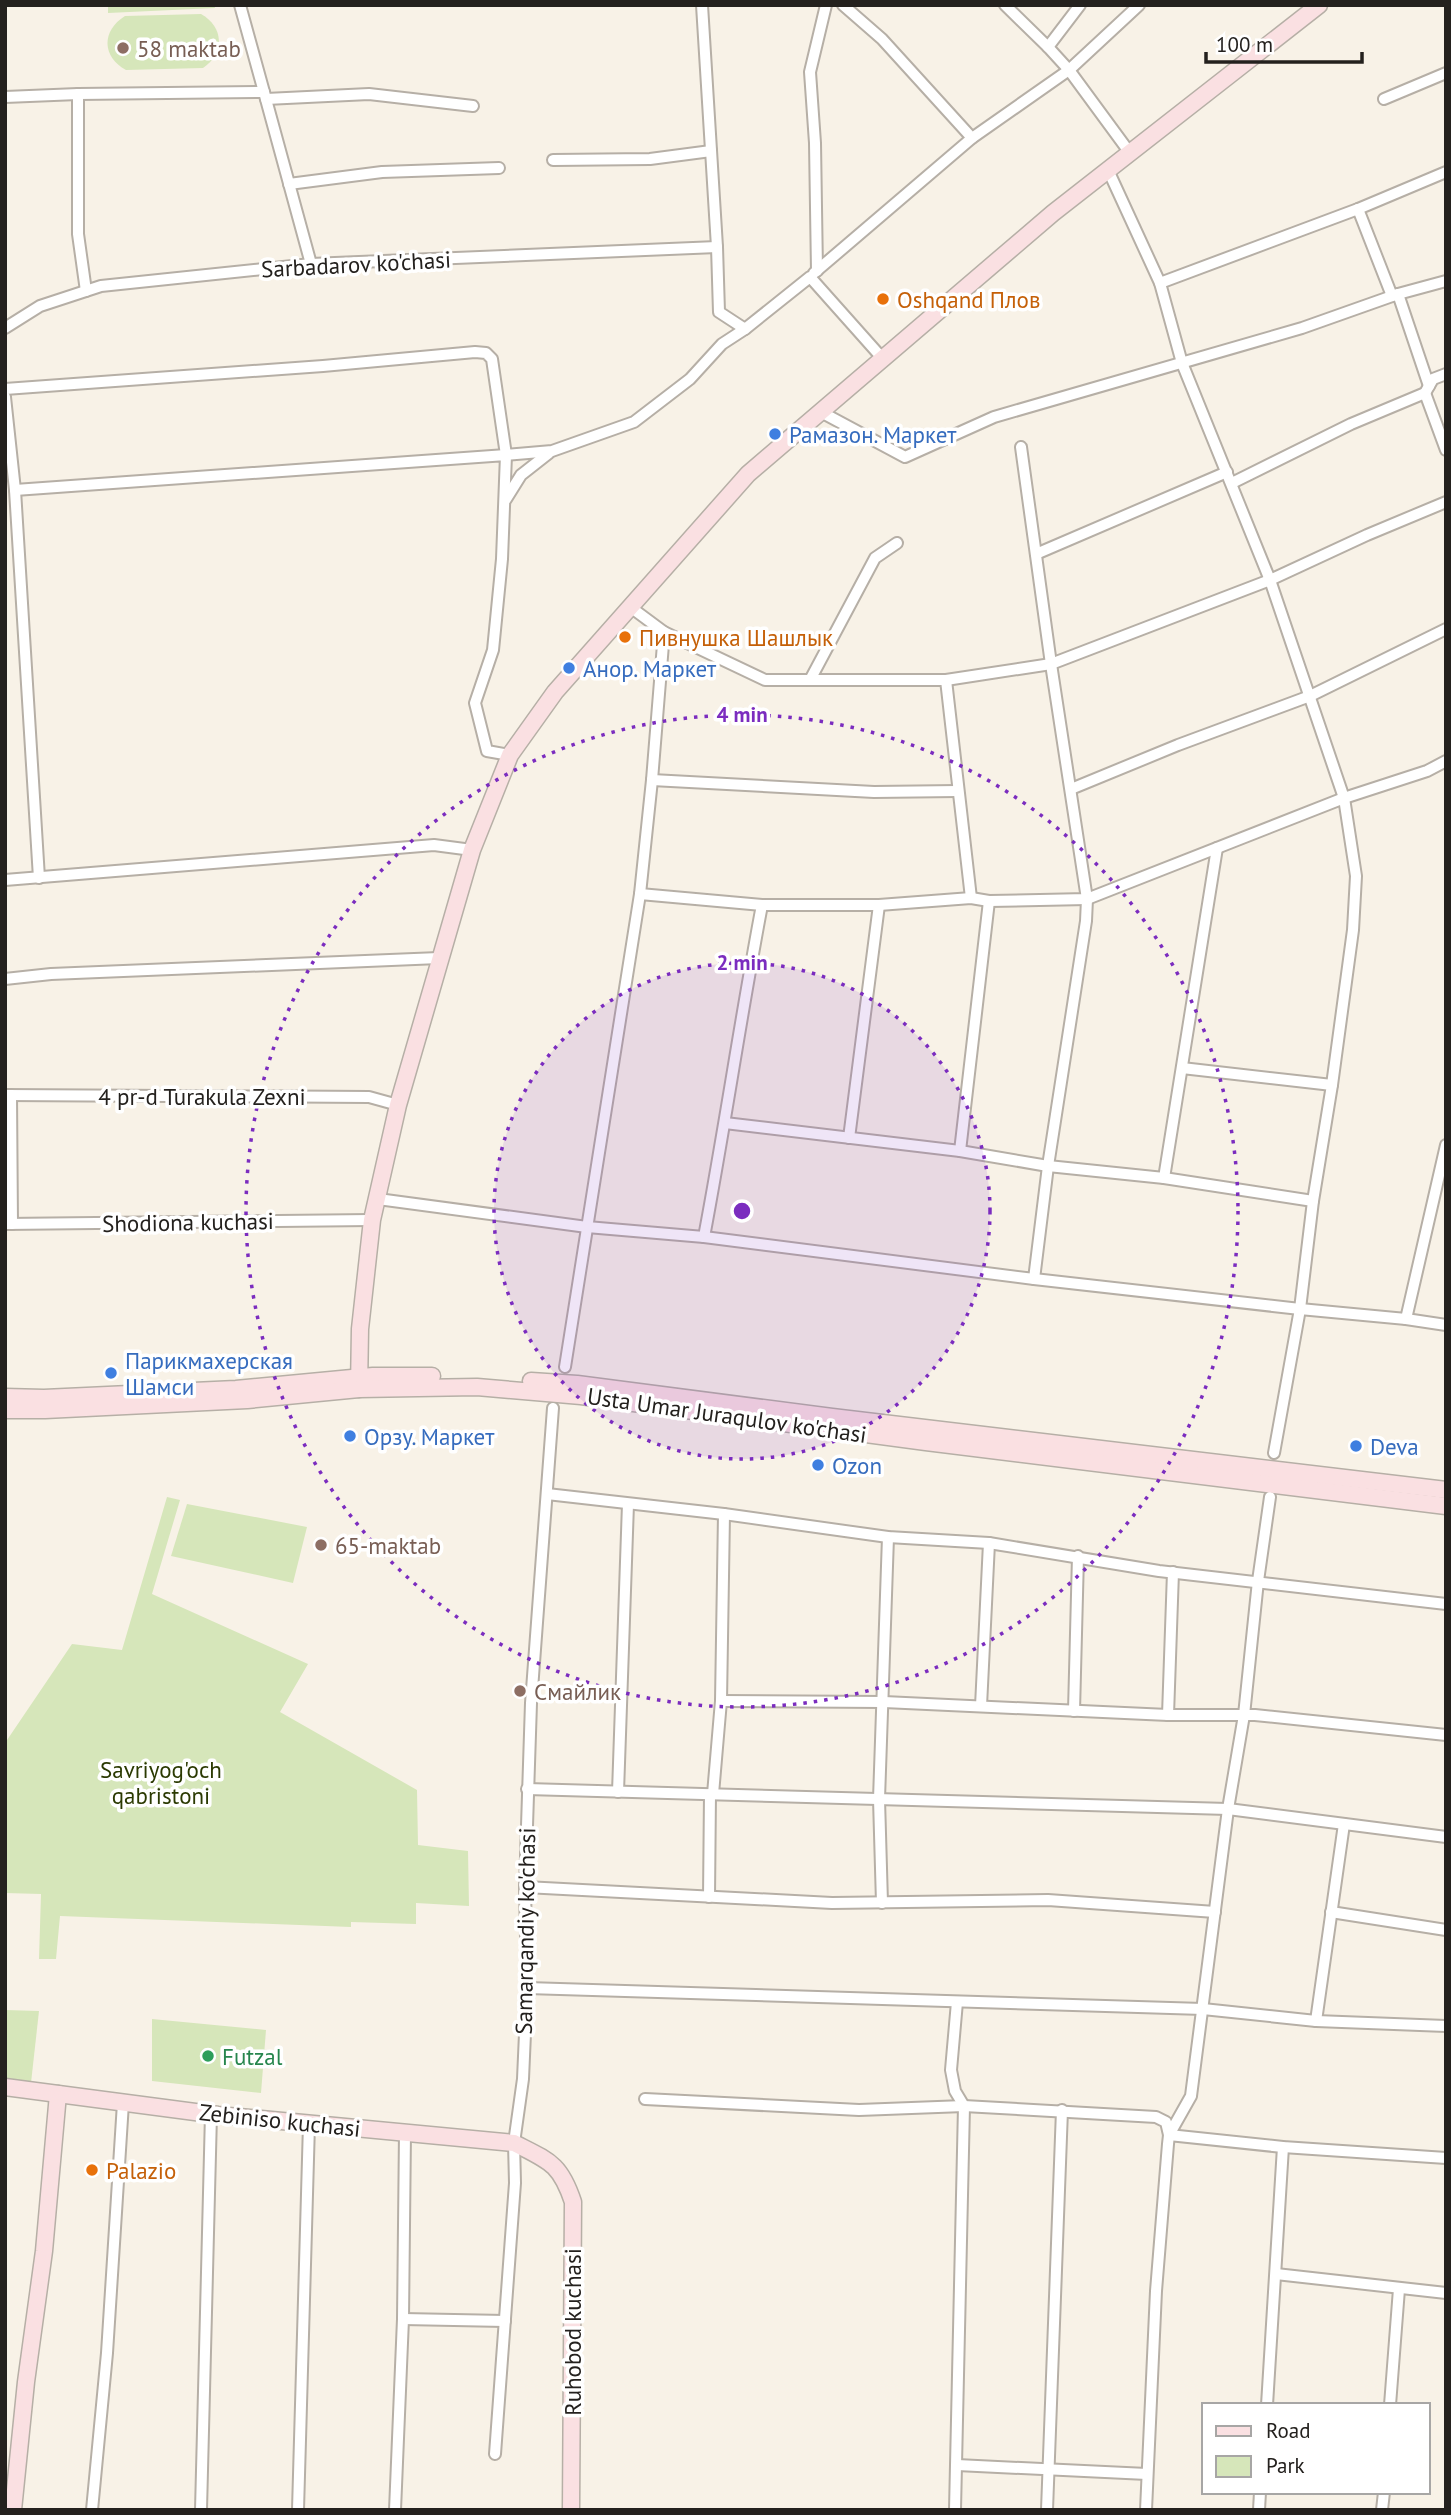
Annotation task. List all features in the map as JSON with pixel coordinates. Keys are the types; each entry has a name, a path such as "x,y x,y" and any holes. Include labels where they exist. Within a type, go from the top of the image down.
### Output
{"main road":[{"path":"359,1383 360,1329 372,1220 398,1105 472,850 510,755 555,692 748,474 1053,213 1319,5"},
{"name":"Usta Umar Juraqulov ko'chasi","path":"5,1397 44,1398 467,1377 577,1384 832,1418 1446,1490"},
{"name":"Usta Umar Juraqulov ko'chasi","path":"5,1409 45,1410 247,1400 359,1383 477,1387 581,1396 940,1444 1446,1506"},
{"name":"Zebiniso kuchasi","path":"5,2087 211,2114 514,2143 551,2162"},
{"path":"13,2510 26,2382 44,2251 58,2094"},
{"name":"Ruhobod kuchasi","path":"551,2162 566,2179 573,2202 571,2510"}],"street":[{"path":"240,5 312,264"},
{"path":"702,5 719,312 745,329"},
{"path":"826,5 810,72 815,143 814,274 883,359"},
{"path":"843,5 882,39 972,138"},
{"path":"1004,5 1069,70 1130,153"},
{"path":"1048,47 1080,5"},
{"path":"15,490 552,451 634,422 690,379 722,344 814,274 972,138 1069,70 1139,5"},
{"path":"1384,99 1446,73"},
{"path":"78,94 78,234 86,291"},
{"path":"5,97 78,94 369,94 473,106"},
{"path":"553,160 650,159 711,151"},
{"path":"289,184 382,172 499,168"},
{"path":"1108,170 1160,283 1182,363 1270,580 1344,798 1356,876 1353,930 1332,1085 1313,1202 1300,1309 1274,1453"},
{"path":"1160,283 1358,209 1446,172"},
{"path":"1358,209 1395,295 1446,450"},
{"name":"Sarbadarov ko'chasi","path":"5,328 40,306 101,286 312,264 717,247"},
{"path":"821,412 905,457 994,417 1302,328 1395,295 1446,281"},
{"path":"5,389 486,353 492,359 506,455 505,500 493,650 475,703 487,751 510,755"},
{"path":"1036,554 1230,478 1427,389 1433,379 1446,374"},
{"path":"5,397 15,490 39,878"},
{"path":"1021,447 1087,899 1034,1279"},
{"path":"505,500 521,475 552,451"},
{"path":"629,606 664,632 765,680 946,680 1051,664 1270,580 1446,502"},
{"path":"810,680 875,558 897,543"},
{"path":"1071,789 1178,744 1310,696 1446,629"},
{"path":"565,1367 640,894 664,632"},
{"path":"946,680 971,898"},
{"path":"640,894 762,905 879,905 971,898 989,901 1087,899 1344,798 1427,771 1446,761"},
{"path":"652,780 874,792 958,791"},
{"path":"5,880 433,845 472,850"},
{"path":"1164,1178 1217,848"},
{"path":"960,1151 989,901"},
{"path":"704,1237 762,905"},
{"path":"849,1138 879,905"},
{"path":"5,979 51,974 439,958"},
{"path":"1182,1068 1332,1085"},
{"path":"8,1095 8,1224"},
{"name":"4 pr-d Turakula Zexni","path":"8,1095 369,1097 398,1105"},
{"path":"725,1123 960,1151 1048,1166 1164,1178 1313,1202"},
{"path":"1406,1319 1446,1145"},
{"path":"378,1199 587,1227 704,1237 1034,1279 1446,1325"},
{"name":"Shodiona kuchasi","path":"8,1224 372,1220"},
{"name":"Samarqandiy ko'chasi","path":"495,2454 515,2183 514,2143 523,2079 527,1988 527,1789 553,1408"},
{"path":"547,1494 724,1514 888,1537 989,1543 1173,1572 1446,1604"},
{"path":"1169,2135 1191,2096 1228,1809 1244,1715 1270,1497"},
{"path":"618,1792 628,1504"},
{"path":"709,1897 711,1794 721,1701 724,1514"},
{"path":"882,1903 878,1799 884,1702 888,1537"},
{"path":"981,1706 989,1543"},
{"path":"1074,1711 1078,1556"},
{"path":"1168,1715 1173,1572"},
{"path":"721,1701 884,1702 1168,1715 1244,1715 1446,1735"},
{"path":"527,1789 1228,1809 1446,1838"},
{"path":"1316,2021 1344,1824"},
{"path":"525,1887 832,1903 1048,1900 1215,1912"},
{"path":"1331,1912 1446,1930"},
{"path":"527,1988 1203,2010 1316,2021 1446,2026"},
{"path":"955,2510 964,2106 955,2091 951,2070 957,2002"},
{"path":"645,2099 859,2110 964,2106 1062,2110 1156,2117 1166,2122 1169,2135 1156,2291 1146,2510"},
{"path":"92,2510 107,2353 123,2102"},
{"path":"1047,2510 1062,2110"},
{"path":"201,2510 211,2114"},
{"path":"298,2510 309,2124"},
{"path":"395,2510 403,2319 405,2133"},
{"path":"1169,2135 1283,2147 1446,2158"},
{"path":"1266,2403 1283,2147"},
{"path":"1276,2274 1446,2293"},
{"path":"1390,2403 1399,2289"},
{"path":"403,2319 505,2320"},
{"path":"957,2465 1147,2474"}],"green space":[{"path":"108,5 214,5 215,8 108,13"},
{"path":"201,14 214,26 219,40 215,55 203,68 126,70 112,58 108,36 117,22 125,16"},
{"name":"Savriyog'och qabristoni","path":"167,1497 180,1500 152,1594 308,1664 280,1712 417,1790 418,1845 468,1851 469,1906 416,1903 416,1924 351,1922 351,1927 60,1916 56,1959 39,1959 41,1894 5,1893 5,1743 72,1644 122,1650"},
{"path":"187,1504 307,1527 293,1583 171,1556"},
{"path":"5,2010 39,2011 31,2083 5,2081"},
{"name":"Futzal","path":"152,2019 266,2030 261,2093 152,2081"}],"place":[{"name":"58 maktab","path":"123,48"},
{"name":"Oshqand Плов","path":"883,299"},
{"name":"Рамазон. Маркет","path":"775,434"},
{"name":"Пивнушка Шашлык","path":"625,637"},
{"name":"Анор. Маркет","path":"569,668"},
{"name":"Парикмахерская Шамси","path":"111,1373"},
{"name":"Орзу. Маркет","path":"350,1436"},
{"name":"Deva","path":"1356,1446"},
{"name":"Ozon","path":"818,1465"},
{"name":"65-maktab","path":"321,1545"},
{"name":"Смайлик","path":"520,1691"},
{"name":"Futzal","path":"208,2056"},
{"name":"Palazio","path":"92,2170"}]}
